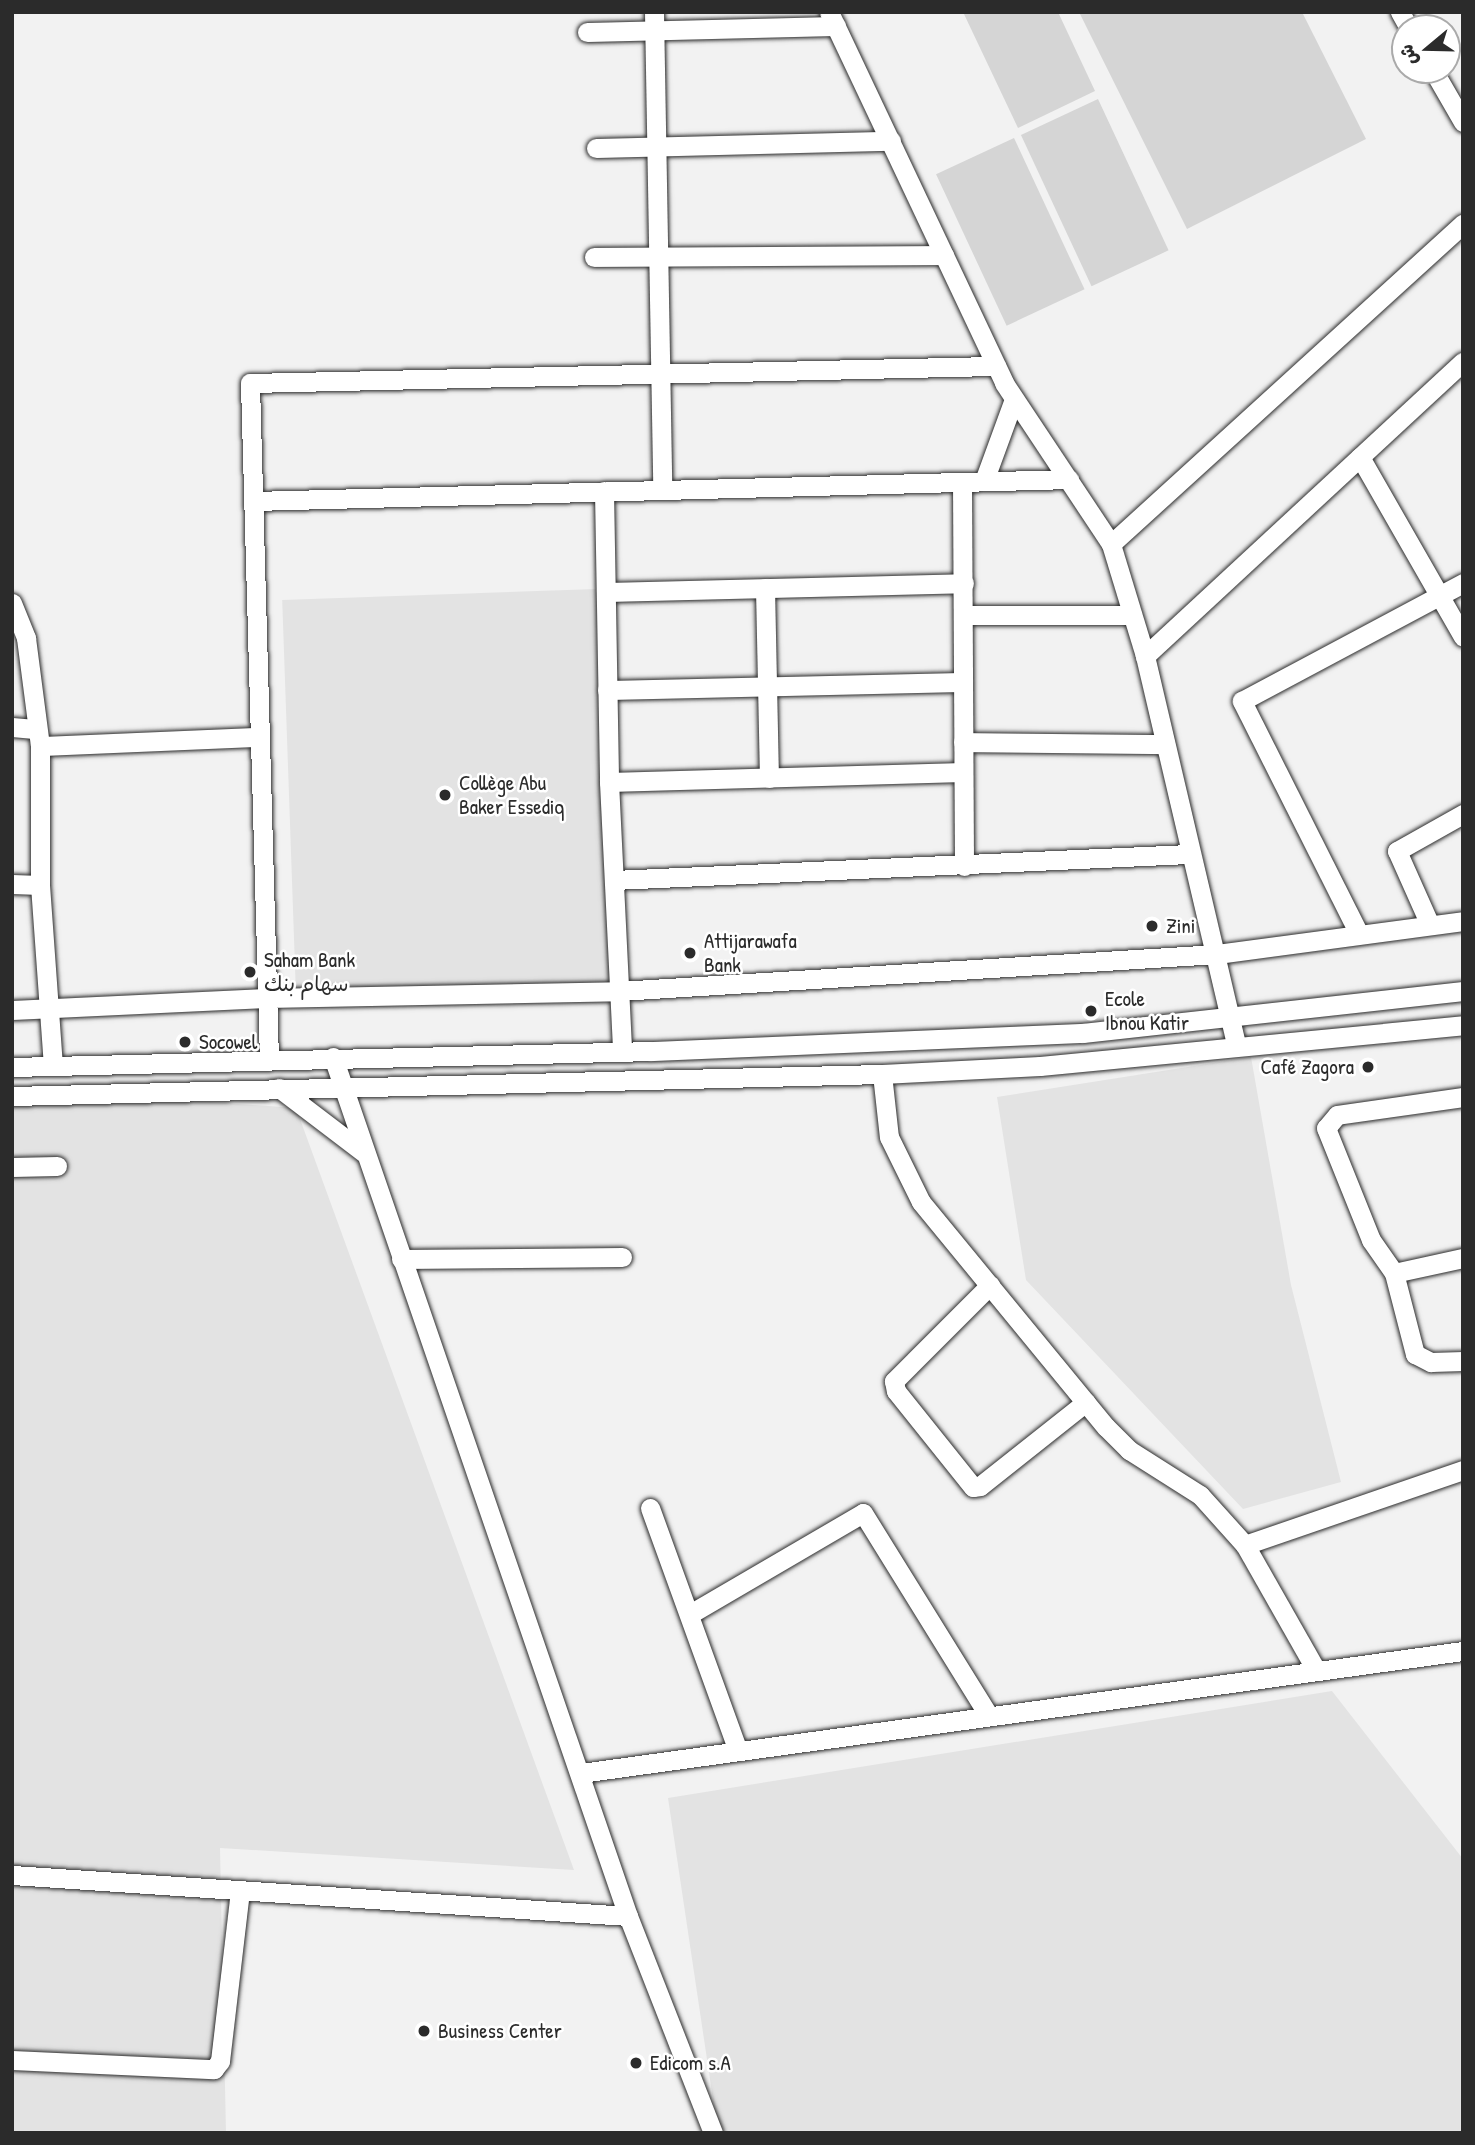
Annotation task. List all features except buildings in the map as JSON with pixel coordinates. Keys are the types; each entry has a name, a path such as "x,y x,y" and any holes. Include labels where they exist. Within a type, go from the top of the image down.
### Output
{"street":[{"path":"587,32 654,21 833,19 996,366 1014,399 1111,544 1145,656 1189,854 1217,954 1236,1045"},
{"path":"654,21 663,370 662,489"},
{"path":"1441,84 1463,121"},
{"path":"596,148 891,141"},
{"path":"1111,544 1463,224"},
{"path":"594,257 944,255"},
{"path":"1145,656 1463,362"},
{"path":"269,1060 248,386 255,381 663,370 996,366"},
{"path":"984,481 1014,399"},
{"path":"1360,457 1463,637"},
{"path":"253,501 1069,479"},
{"path":"962,482 964,866"},
{"path":"604,491 609,782 622,1051"},
{"path":"606,592 964,583"},
{"path":"1359,933 1242,701 1463,583"},
{"path":"765,588 769,778"},
{"path":"12,603 26,638 38,738 40,885 53,1066"},
{"path":"964,615 1132,615"},
{"path":"607,690 963,682"},
{"path":"12,727 38,738 257,737"},
{"path":"963,742 1165,744"},
{"path":"609,782 963,772"},
{"path":"1430,925 1397,851 1463,814"},
{"path":"614,880 1189,854"},
{"path":"12,884 40,885"},
{"path":"12,1010 266,998 619,991 1217,954 1463,921"},
{"path":"12,1067 622,1051 1083,1033 1463,991"},
{"path":"12,1096 882,1074 1040,1066 1463,1025"},
{"path":"332,1057 581,1773 628,1916 713,2133"},
{"path":"882,1074 889,1137 900,1167 921,1202 1086,1402 1129,1450 1200,1495 1245,1545 1315,1670"},
{"path":"279,1088 363,1152"},
{"path":"1463,1097 1337,1115 1327,1123 1327,1135 1371,1240 1394,1273 1415,1354 1431,1362 1463,1361"},
{"path":"12,1167 57,1166"},
{"path":"401,1259 622,1257"},
{"path":"1394,1273 1463,1258"},
{"path":"989,1285 894,1381 896,1391 973,1487 980,1486 1086,1402"},
{"path":"1245,1545 1463,1470"},
{"path":"650,1508 738,1751"},
{"path":"690,1614 863,1513 989,1716"},
{"path":"581,1773 1463,1651"},
{"path":"12,1875 628,1916"},
{"path":"12,2060 214,2069 220,2062 240,1891"}],"shaded area":[{"path":"963,12 1058,12 1095,91 1018,128"},
{"path":"1079,12 1302,12 1366,139 1187,229"},
{"path":"1098,99 1169,250 1092,286 1021,135"},
{"path":"1014,138 1085,289 1007,326 936,174"},
{"name":"Collège Abu Baker Essediq","path":"596,589 610,984 296,995 282,600"},
{"path":"1251,1057 1291,1285 1341,1482 1243,1509 1026,1280 997,1097"},
{"path":"12,1088 296,1108 574,1870 220,1848 226,2133 12,2133"},
{"path":"1332,1691 1463,1859 1463,2133 718,2133 668,1798"}],"place":[{"name":"Collège Abu Baker Essediq","path":"445,795"},
{"name":"Zini","path":"1152,926"},
{"name":"Attijarawafa Bank","path":"690,953"},
{"name":"Saham Bank سهام بنك","path":"250,972"},
{"name":"Ecole Ibnou Katir","path":"1091,1011"},
{"name":"Socowel","path":"185,1042"},
{"name":"Café Zagora","path":"1368,1067"},
{"name":"Business Center","path":"424,2031"},
{"name":"Edicom s.A","path":"636,2063"}]}
